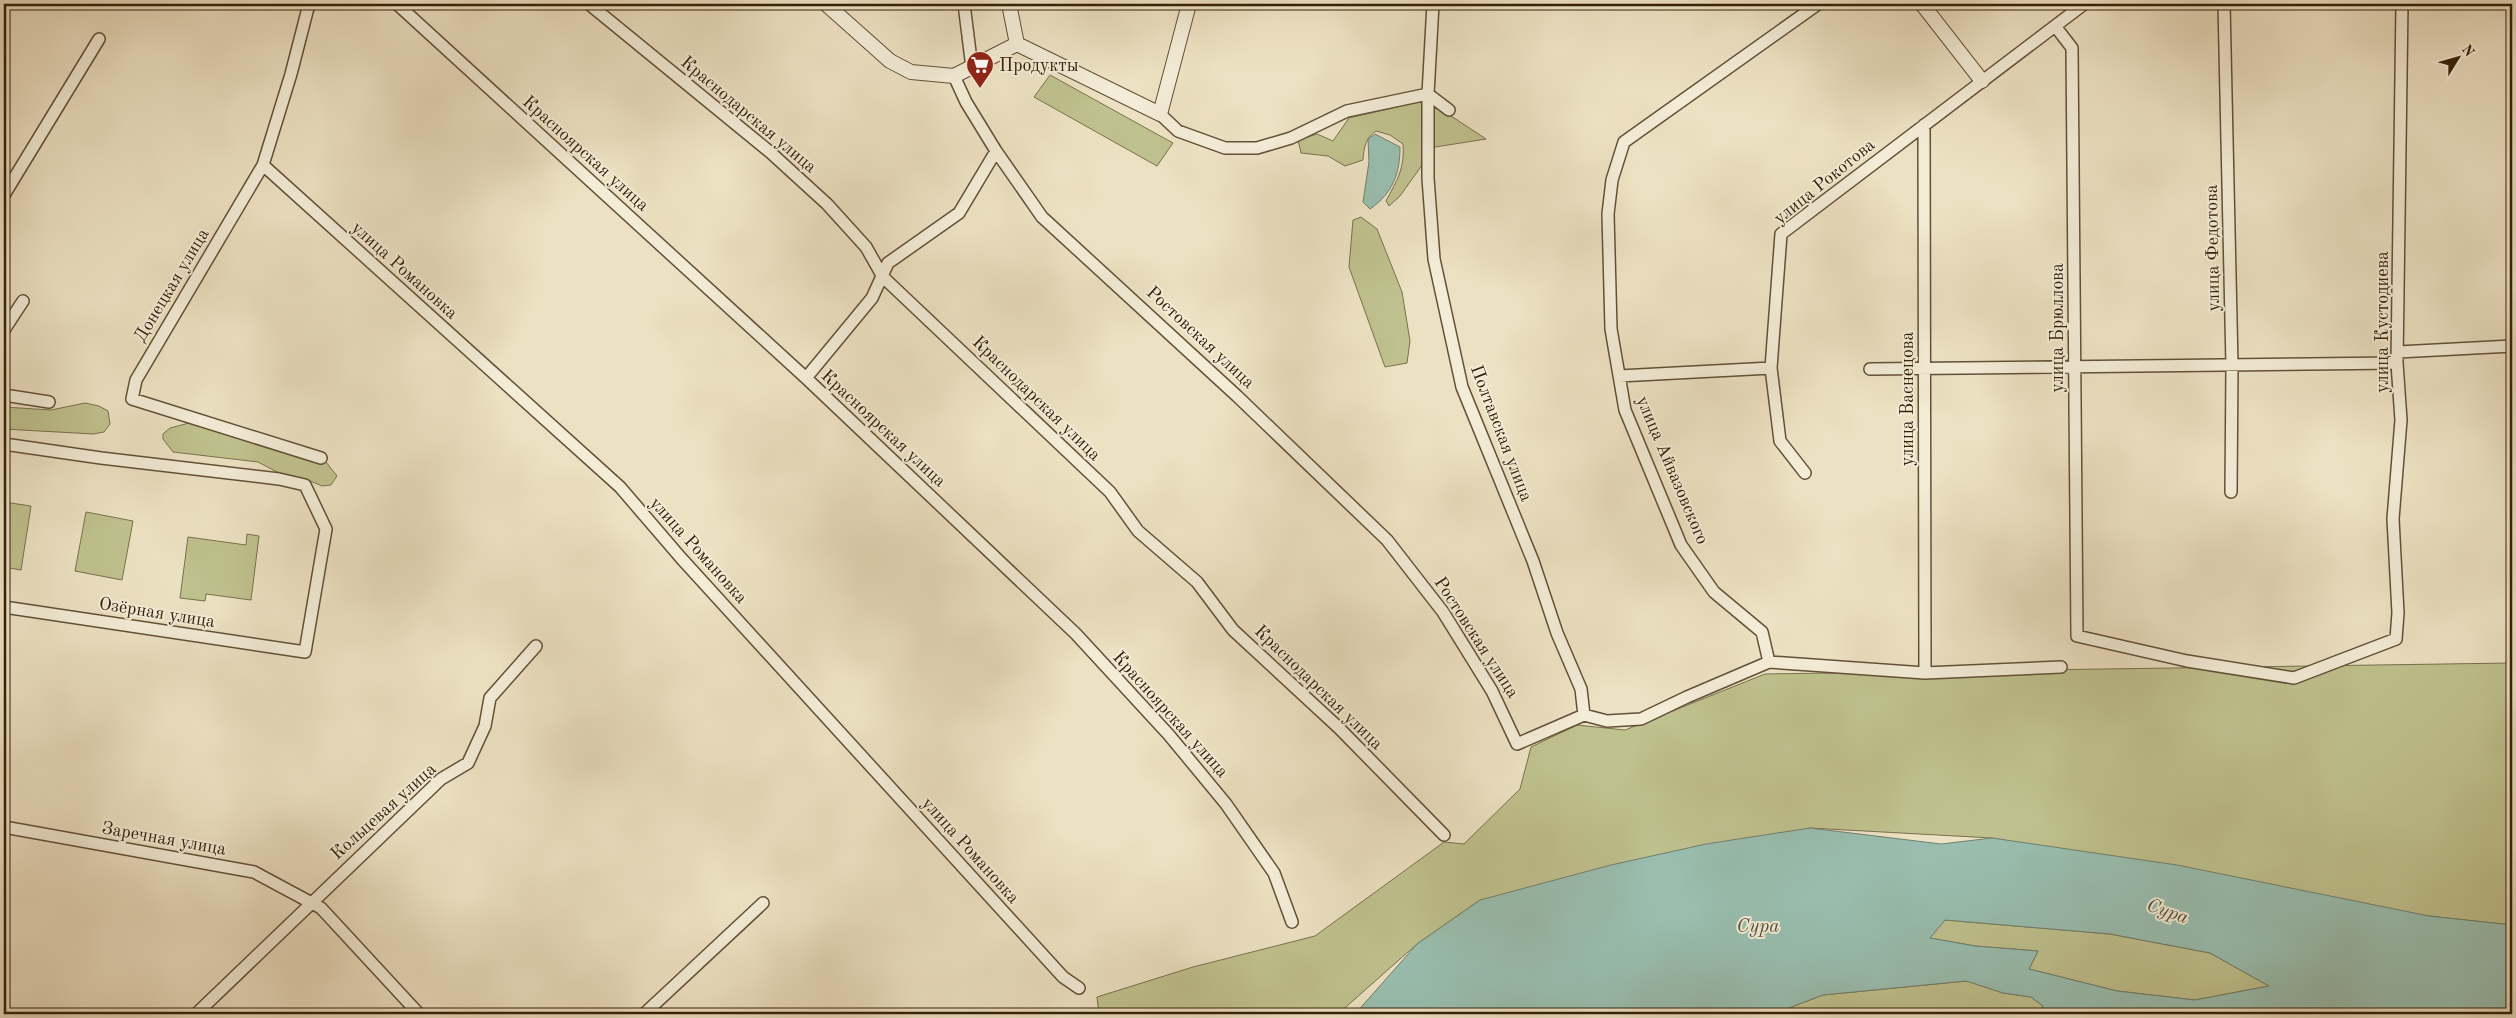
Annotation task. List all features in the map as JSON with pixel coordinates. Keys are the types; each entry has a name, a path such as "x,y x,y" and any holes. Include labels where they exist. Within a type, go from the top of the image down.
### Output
{"street":[{"name":"Донецкая улица","path":"308,4 291,74 263,165 136,380 132,399 322,458"},
{"name":"Красноярская улица","path":"397,4 806,378 1076,634 1169,735 1226,804 1274,873 1292,922"},
{"name":"Краснодарская улица","path":"589,4 770,152 820,197 866,247 884,277 1110,492 1138,531 1197,582 1233,630 1339,728 1444,835"},
{"path":"826,4 890,61 911,72 954,76 1016,44"},
{"path":"964,4 972,68"},
{"path":"1009,4 1016,44"},
{"path":"1160,114 1189,4"},
{"name":"Полтавская улица","path":"1433,4 1428,94 1428,178 1434,259 1462,387 1533,561 1557,633 1581,688 1584,715"},
{"name":"улица Айвазовского","path":"1769,662 1762,632 1714,592 1681,544 1625,410 1611,329 1608,214 1612,180 1624,142 1818,4"},
{"path":"1922,4 1982,81"},
{"name":"улица Рокотова","path":"1804,473 1780,441 1771,368 1781,234 2084,4"},
{"name":"улица Федотова","path":"2224,4 2232,365 2231,492"},
{"name":"улица Кустодиева","path":"2077,636 2187,661 2294,678 2396,639 2398,613 2393,518 2401,420 2398,357 2402,4"},
{"name":"улица Брюллова","path":"2055,26 2072,48 2077,636"},
{"path":"4,195 98,39"},
{"path":"1016,44 1160,114 1178,131 1225,148 1257,148 1291,138 1347,111 1428,94 1449,110"},
{"name":"Ростовская улица","path":"954,76 966,102 996,151 1042,217 1237,396 1387,540 1453,628 1492,691 1517,744 1584,715"},
{"name":"улица Васнецова","path":"1924,125 1925,673"},
{"path":"806,378 872,298 884,277 888,263 959,212 996,151"},
{"name":"улица Романовка","path":"263,165 620,487 681,558 1057,970 1079,988"},
{"path":"4,330 23,301"},
{"path":"1870,369 2232,365 2398,357 2512,346"},
{"path":"1619,376 1771,368"},
{"path":"4,395 49,402"},
{"name":"Озёрная улица","path":"4,444 101,458 279,479 305,485 326,529 305,652 4,607"},
{"name":"Кольцевая улица","path":"196,1014 441,779 468,763 485,726 490,698 536,646"},
{"path":"1584,715 1607,721 1641,719 1769,662 1925,673 2061,668"},
{"name":"Заречная улица","path":"4,827 254,872 312,902"},
{"path":"312,902 321,908 419,1014"},
{"path":"644,1014 763,903"}],"green space":[{"path":"1050,75 1173,143 1157,166 1034,97"},
{"path":"1419,102 1439,108 1486,139 1435,147 1400,196 1389,206 1386,201 1394,187 1403,160 1403,144 1390,135 1376,131 1367,140 1363,160 1345,166 1328,156 1301,153 1298,140 1317,134 1333,141 1349,118"},
{"path":"1361,217 1377,229 1402,292 1410,341 1407,363 1385,367 1349,267 1353,220"},
{"path":"85,403 99,406 108,411 110,424 104,432 93,434 4,429 4,407 51,410"},
{"path":"189,423 326,462 337,476 331,485 322,486 308,480 283,475 258,462 173,452 163,439 163,434 170,428"},
{"path":"4,502 31,506 21,570 4,567"},
{"path":"86,512 133,521 122,580 75,571"},
{"path":"247,534 259,536 251,600 206,594 205,601 180,598 188,537 246,545"},
{"path":"2512,663 2512,925 2429,916 1992,838 1810,828 1480,900 1417,944 1338,1014 1099,1014 1097,997 1193,967 1315,936 1444,842 1464,844 1520,789 1531,747 1577,725 1625,730 1765,674"},
{"path":"1945,920 2110,934 2210,953 2269,986 2195,1000 2117,991 2029,969 2038,951 1975,946 1929,938"},
{"path":"1967,981 2003,993 2031,997 2043,1006 2039,1014 1773,1014 1823,995"}],"water":[{"path":"1375,134 1400,147 1400,156 1394,182 1378,203 1370,209 1363,202 1369,162 1368,139"},
{"name":"Сура","path":"1810,828 1941,844 1992,838 2177,865 2429,916 2512,925 2512,1014 2039,1014 2043,1006 2031,997 2003,993 1966,981 1823,995 1773,1014 1355,1014 1417,944 1480,900 1611,865 1706,844","holes":["1945,920 2110,934 2210,953 2269,986 2195,1000 2117,991 2029,969 2038,951 1975,946 1930,938"]}],"place":[{"name":"Продукты","path":"980,89"}]}
